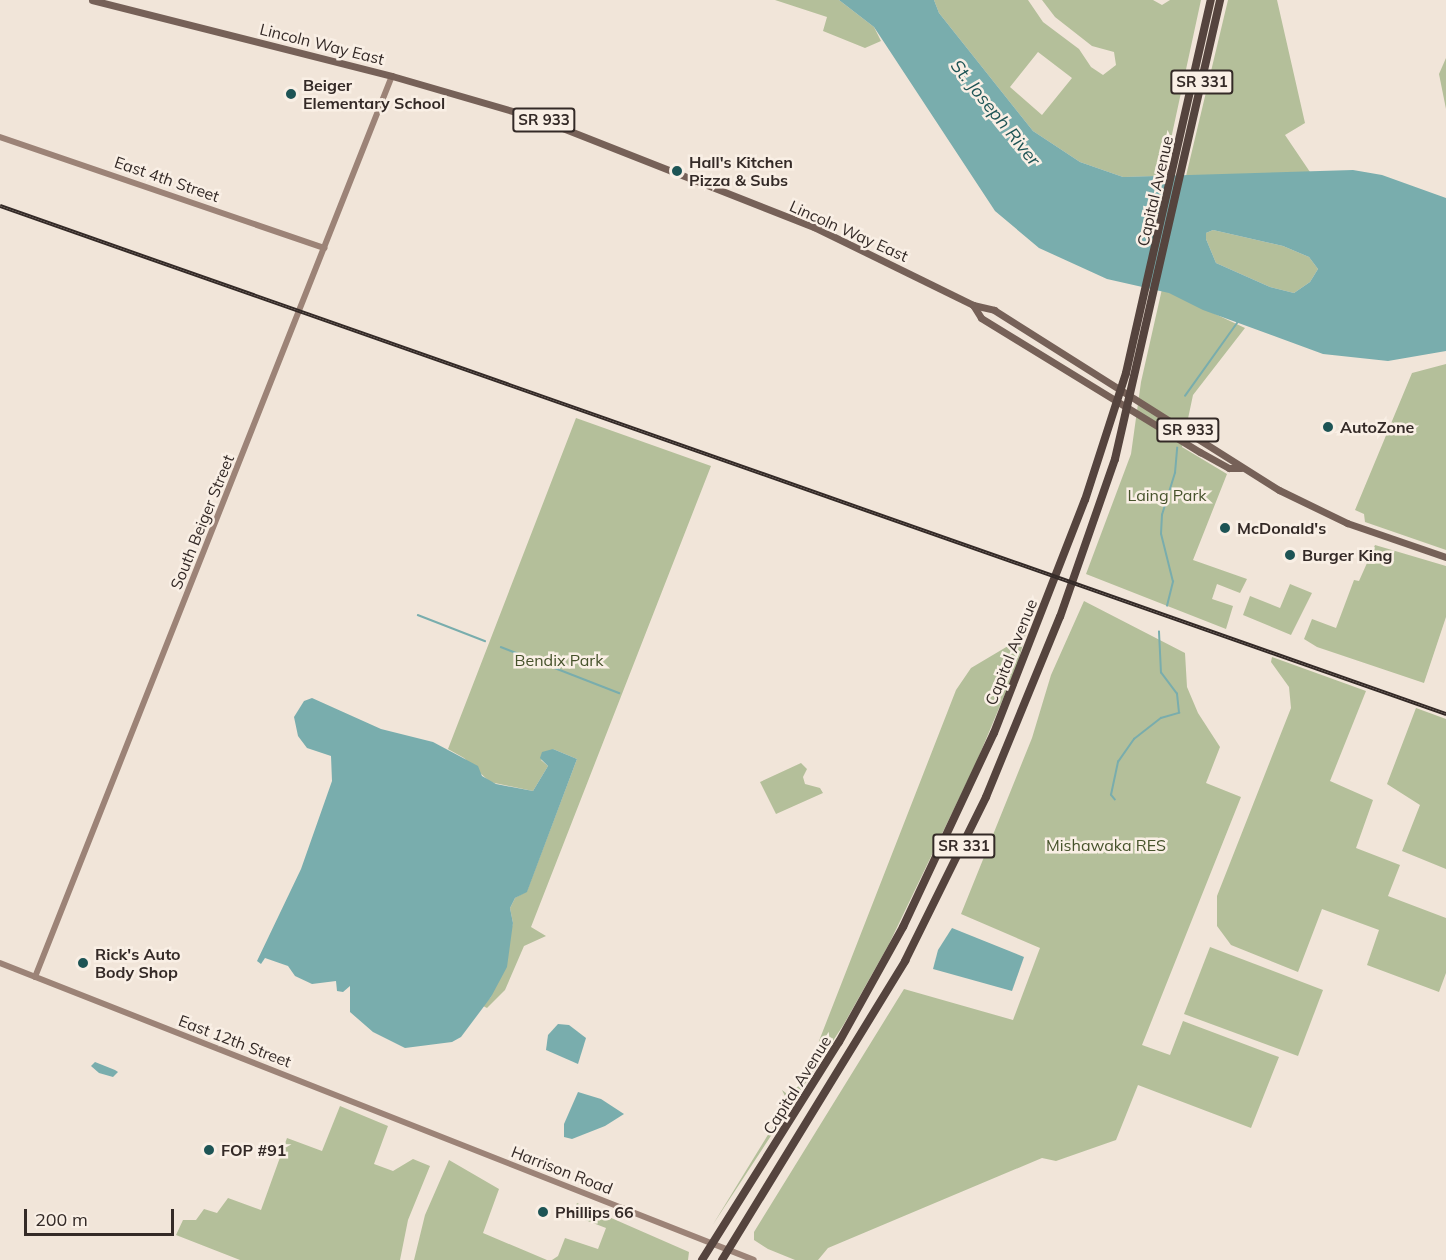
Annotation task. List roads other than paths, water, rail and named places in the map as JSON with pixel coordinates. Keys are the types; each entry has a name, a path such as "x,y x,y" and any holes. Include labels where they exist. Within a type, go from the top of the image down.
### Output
{"highway":[{"name":"Capital Avenue","path":"702,1260 839,1042 948,837 1066,552 1117,400 1144,299 1211,0"},
{"name":"Capital Avenue","path":"722,1260 877,1012 967,839 1086,547 1131,397 1220,0"}],"main road":[{"name":"Lincoln Way East","path":"92,0 392,76 537,118 814,227 973,304 994,310 1131,397 1232,457 1241,468 1347,523 1446,557"},
{"name":"Lincoln Way East","path":"973,304 981,318 1229,468 1241,468"}],"street":[{"name":"South Beiger Street","path":"35,977 392,76"},
{"name":"East 4th Street","path":"0,137 324,248"},
{"name":"East 12th Street","path":"0,963 461,1144"},
{"name":"Harrison Road","path":"461,1144 754,1260"}],"water":[{"name":"St. Joseph River","path":"839,0 934,0 939,13 1033,131 1080,162 1123,177 1353,170 1382,175 1446,198 1446,351 1388,361 1323,354 1203,310 1169,293 1107,279 1039,248 995,211 874,27","holes":["1213,230 1283,246 1309,257 1318,269 1310,282 1294,293 1270,287 1216,263 1206,239 1206,233"]},
{"path":"312,698 381,729 433,742 478,766 482,776 496,784 533,791 548,766 540,758 542,752 553,749 577,759 527,892 515,898 510,908 513,923 507,967 491,997 461,1037 452,1042 405,1048 373,1032 350,1012 350,986 343,992 337,991 336,981 312,984 295,976 288,966 265,958 261,964 257,961 301,869 332,781 331,756 307,748 298,736 294,717 304,701"},
{"path":"952,928 1024,957 1012,991 933,969 938,950"},
{"path":"558,1024 569,1025 586,1038 578,1064 546,1050 548,1035"},
{"path":"95,1062 118,1072 113,1077 99,1073 91,1066"},
{"path":"578,1092 601,1099 624,1114 605,1126 572,1139 564,1137 564,1124"}],"waterway":[{"path":"1185,396 1237,323"},
{"path":"1167,606 1173,582 1161,534 1162,515 1175,473 1177,448"},
{"path":"418,615 485,641"},
{"path":"1115,800 1111,795 1118,762 1134,739 1161,718 1179,713 1177,694 1161,673 1159,632"},
{"path":"501,647 619,693"}],"railway":[{"path":"0,206 1446,714"}],"place":[{"name":"Beiger Elementary School","path":"291,94"},
{"name":"Hall's Kitchen Pizza & Subs","path":"677,171"},
{"name":"AutoZone","path":"1328,427"},
{"name":"McDonald's","path":"1225,528"},
{"name":"Burger King","path":"1290,555"},
{"name":"Rick's Auto Body Shop","path":"83,963"},
{"name":"FOP #91","path":"209,1150"},
{"name":"Phillips 66","path":"543,1212"}],"park label":[{"name":"Laing Park","path":"1167,495"},
{"name":"Bendix Park","path":"559,660"},
{"name":"Mishawaka RES","path":"1106,845"}]}
